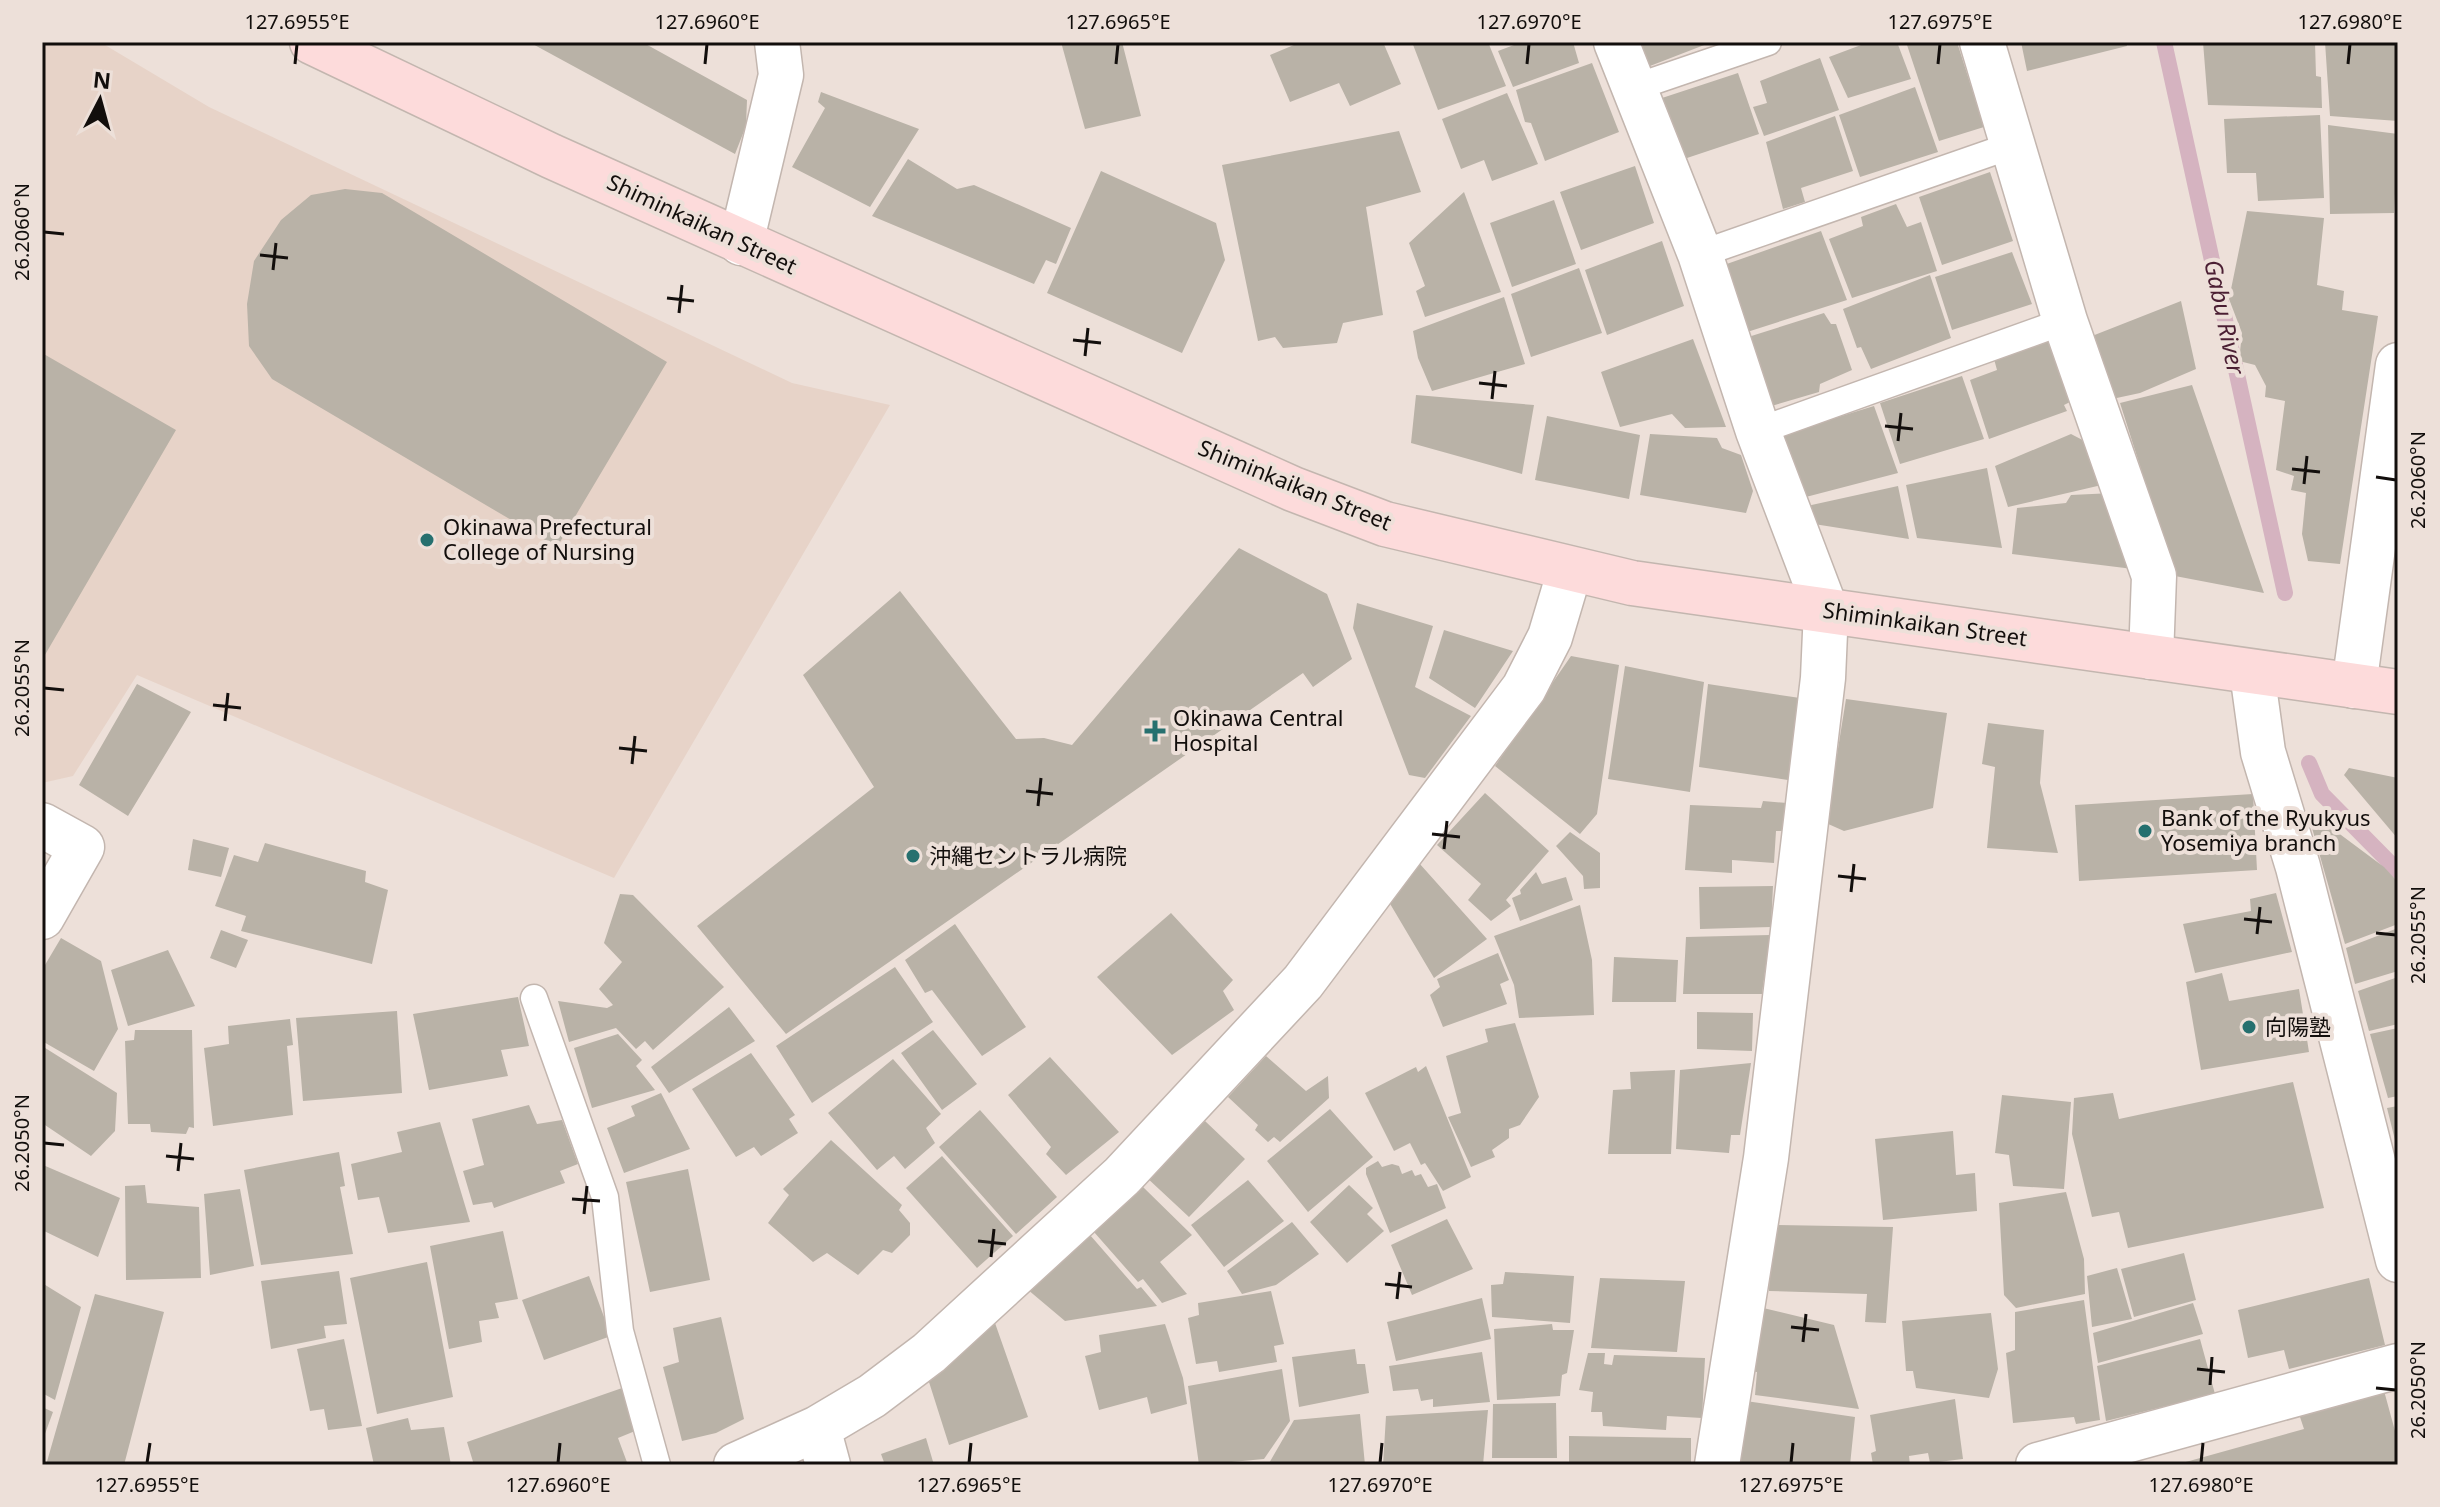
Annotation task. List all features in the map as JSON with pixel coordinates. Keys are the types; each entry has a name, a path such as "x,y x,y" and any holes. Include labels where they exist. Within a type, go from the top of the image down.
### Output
{"main road":[{"name":"Shiminkaikan Street","path":"312,42 741,243 1293,489 1385,524 1632,583 2398,692"}],"street":[{"path":"741,243 781,75 777,42"},
{"path":"1616,42 1700,254 1758,431 1826,610 1823,678 1768,1143 1717,1465"},
{"path":"1982,42 2065,321 2154,576 2151,657"},
{"path":"2354,686 2398,365"},
{"path":"736,1465 823,1447 872,1396 929,1353 1122,1176 1303,982 1524,688 1550,637 1570,570"},
{"path":"2252,672 2263,752 2298,867 2398,1260"},
{"path":"42,825 82,847 42,917"},
{"path":"2038,1465 2398,1366"}],"lane":[{"path":"1636,87 1768,42"},
{"path":"1700,254 2013,145"},
{"path":"1758,431 2065,321"},
{"path":"534,998 605,1197 620,1331 657,1465"}],"shaded area":[{"name":"Okinawa Prefectural College of Nursing","path":"42,42 100,42 209,107 792,383 890,405 614,878 137,675 73,776 42,783"}],"building":[{"path":"529,42 642,42 747,100 746,126 735,154"},
{"path":"1061,42 1122,42 1141,116 1085,129"},
{"path":"1301,42 1383,42 1401,84 1350,106 1339,83 1290,102 1270,55"},
{"path":"1412,42 1488,42 1506,86 1438,110"},
{"path":"1522,42 1573,42 1579,63 1513,87 1498,51"},
{"path":"1640,42 1712,42 1650,66"},
{"path":"1869,42 1897,42 1911,79 1848,98 1829,57"},
{"path":"1906,42 1957,42 1984,127 1939,141"},
{"path":"2021,42 2126,42 2127,46 2027,71"},
{"path":"2203,42 2315,42 2316,76 2321,77 2322,108 2208,105"},
{"path":"2325,42 2398,42 2398,121 2330,116"},
{"path":"1820,58 1839,110 1764,136 1753,107 1767,103 1760,81"},
{"path":"1592,63 1619,132 1545,161 1531,123 1525,122 1516,90"},
{"path":"1738,73 1759,134 1684,159 1662,98"},
{"path":"1915,87 1938,152 1860,177 1839,115"},
{"path":"821,92 919,129 870,207 792,167 825,108 818,102"},
{"path":"1507,93 1538,164 1492,181 1484,160 1461,169 1442,119"},
{"path":"2320,115 2324,198 2258,201 2256,173 2227,173 2224,119"},
{"path":"1835,116 1853,171 1801,188 1805,202 1783,209 1766,142"},
{"path":"2328,125 2398,134 2394,213 2330,214"},
{"path":"1399,131 1421,192 1366,207 1383,315 1343,323 1337,343 1283,348 1275,337 1258,341 1222,165"},
{"path":"908,159 957,189 974,185 1071,228 1056,264 1046,260 1034,284 872,216"},
{"path":"1635,166 1654,223 1581,250 1560,192"},
{"path":"1101,171 1216,223 1225,260 1182,353 1047,293"},
{"path":"1990,172 2013,241 1942,265 1919,197"},
{"path":"345,189 382,193 667,362 557,547 272,379 249,346 247,304 254,261 281,220 311,195"},
{"path":"1464,192 1501,292 1425,317 1416,291 1425,286 1409,243"},
{"path":"1554,200 1576,264 1512,287 1490,223"},
{"path":"1896,204 1907,227 1921,222 1937,271 1852,298 1829,239 1863,226 1861,217"},
{"path":"2247,211 2324,218 2317,285 2344,291 2342,310 2378,316 2340,564 2308,561 2302,534 2306,493 2291,490 2294,476 2276,470 2285,401 2265,397 2266,386 2255,365 2239,361 2242,333 2229,299"},
{"path":"1821,231 1847,300 1744,333 1721,266"},
{"path":"1662,241 1684,306 1607,335 1585,270"},
{"path":"2012,252 2032,304 1952,330 1935,277"},
{"path":"1579,268 1602,333 1531,357 1511,294"},
{"path":"1930,275 1951,338 1871,369 1861,347 1857,348 1843,309"},
{"path":"1504,297 1525,364 1432,391 1418,358 1413,331"},
{"path":"2181,301 2196,369 2140,393 2112,399 2092,336"},
{"path":"1824,313 1831,324 1836,324 1852,370 1820,384 1819,392 1768,407 1745,338"},
{"path":"2048,337 2074,400 2064,405 2067,411 1989,439 1970,380 1997,370 1994,359"},
{"path":"1693,339 1726,427 1685,428 1672,414 1620,427 1601,372"},
{"path":"42,353 176,430 42,660"},
{"path":"1962,376 1984,439 1900,464 1880,403"},
{"path":"2192,385 2264,593 2175,576 2120,403"},
{"path":"1416,395 1534,405 1522,474 1411,443"},
{"path":"1874,406 1898,473 1802,498 1779,435"},
{"path":"1547,416 1640,435 1629,499 1535,480"},
{"path":"1650,434 1717,438 1722,448 1741,455 1753,491 1746,513 1640,495"},
{"path":"2071,434 2094,446 2106,484 2008,507 1995,466"},
{"path":"1987,468 2002,548 1917,538 1906,485"},
{"path":"1898,486 1909,539 1814,524 1807,506"},
{"path":"2113,493 2133,569 2012,554 2017,508 2066,503 2071,495"},
{"name":"沖縄セントラル病院","path":"1239,548 1327,594 1352,659 1313,687 1303,673 786,1034 697,926 874,787 803,675 900,591 1016,739 1044,738 1072,745"},
{"path":"1357,603 1433,626 1415,687 1471,716 1425,778 1409,775 1353,628"},
{"path":"1444,630 1513,651 1475,708 1429,678"},
{"path":"1571,656 1619,665 1597,814 1580,834 1495,766"},
{"path":"1625,666 1704,682 1690,792 1608,779"},
{"path":"137,684 191,712 128,816 79,785"},
{"path":"1708,684 1800,698 1788,780 1699,767"},
{"path":"1846,699 1947,713 1933,808 1844,831 1826,823"},
{"path":"1988,723 2044,730 2040,783 2058,853 1987,848 1995,767 1982,764"},
{"path":"2349,768 2398,778 2398,839 2344,775"},
{"path":"1485,793 1549,851 1506,900 1511,906 1491,921 1468,900 1481,884 1437,845"},
{"path":"2253,794 2257,870 2079,881 2075,805"},
{"path":"1763,801 1787,803 1784,831 1776,831 1774,863 1732,860 1732,873 1685,870 1690,805 1761,808"},
{"path":"2310,821 2337,832 2384,867 2398,882 2398,924 2345,944"},
{"path":"1570,832 1600,853 1600,888 1584,889 1583,876 1556,846"},
{"path":"193,839 229,848 221,877 188,870"},
{"path":"265,843 366,871 365,882 388,890 372,964 241,931 246,916 215,906 234,855 258,862"},
{"path":"1419,863 1487,939 1434,978 1389,902"},
{"path":"1536,872 1542,884 1566,877 1573,900 1520,921 1512,898 1521,894 1520,890"},
{"path":"1773,886 1771,927 1700,929 1699,887"},
{"path":"2276,893 2292,952 2195,973 2183,924 2251,911 2250,899"},
{"path":"620,894 633,895 724,987 653,1050 645,1041 636,1049 616,1028 569,1042 558,1001 607,1008 613,1005 599,989 622,962 604,943"},
{"path":"1580,905 1592,960 1594,1015 1519,1018 1514,985 1494,936"},
{"path":"1171,913 1233,980 1223,991 1234,1010 1172,1055 1097,977"},
{"path":"955,924 1026,1027 982,1056 932,990 925,993 905,960"},
{"path":"2398,928 2398,971 2355,984 2346,948"},
{"path":"221,930 248,940 236,968 210,958"},
{"path":"1770,935 1762,994 1683,994 1686,937"},
{"path":"61,938 101,961 118,1029 94,1071 42,1041 42,970"},
{"path":"168,950 195,1006 128,1026 111,970"},
{"path":"1498,953 1509,980 1500,984 1507,1004 1443,1027 1430,995 1440,987 1437,979"},
{"path":"1614,957 1678,960 1676,1002 1612,1002"},
{"path":"895,967 933,1022 812,1103 776,1046"},
{"name":"向陽塾","path":"2222,973 2229,1001 2299,989 2309,1052 2201,1070 2186,982"},
{"path":"2398,977 2398,1024 2369,1031 2358,991"},
{"path":"518,997 529,1046 501,1050 508,1076 429,1090 413,1014"},
{"path":"729,1007 755,1041 669,1093 651,1067"},
{"path":"397,1011 402,1093 303,1101 296,1018"},
{"path":"1697,1012 1753,1013 1752,1051 1697,1049"},
{"path":"290,1019 293,1045 287,1046 293,1115 213,1126 204,1048 229,1044 228,1026"},
{"path":"1515,1023 1539,1097 1520,1125 1509,1129 1509,1138 1492,1150 1495,1157 1471,1167 1448,1117 1461,1113 1446,1056 1488,1042 1485,1029"},
{"path":"2398,1028 2398,1096 2388,1098 2370,1034"},
{"path":"135,1030 192,1030 194,1128 189,1127 186,1134 151,1132 150,1124 128,1124 125,1041 134,1040"},
{"path":"933,1030 977,1084 942,1110 901,1053"},
{"path":"618,1034 642,1060 636,1066 655,1090 592,1108 574,1048"},
{"path":"42,1046 117,1093 115,1131 91,1156 42,1123"},
{"path":"751,1053 795,1115 789,1119 798,1133 761,1156 754,1147 736,1157 692,1089"},
{"path":"1266,1056 1306,1091 1328,1076 1329,1098 1280,1142 1274,1137 1268,1142 1255,1130 1258,1125 1228,1097"},
{"path":"1050,1057 1119,1132 1066,1175 1046,1154 1051,1147 1008,1095"},
{"path":"893,1059 941,1114 926,1128 935,1143 905,1169 894,1156 877,1170 828,1113"},
{"path":"1751,1063 1740,1135 1731,1135 1729,1153 1676,1149 1680,1070"},
{"path":"1426,1066 1471,1177 1443,1191 1425,1163 1421,1165 1410,1143 1394,1151 1365,1093 1416,1067 1418,1072"},
{"path":"1675,1070 1671,1154 1608,1154 1613,1090 1631,1089 1630,1072"},
{"path":"2293,1082 2324,1208 2128,1248 2119,1212 2092,1217 2072,1134 2074,1098 2113,1093 2119,1119"},
{"path":"661,1093 690,1149 624,1173 607,1128 635,1116 631,1106"},
{"path":"2002,1095 2071,1102 2064,1189 2013,1186 2009,1155 1995,1153"},
{"path":"529,1105 537,1124 562,1120 578,1164 560,1171 565,1183 494,1208 492,1202 473,1205 463,1171 484,1165 472,1119"},
{"path":"2398,1106 2398,1148 2397,1148 2387,1108"},
{"path":"1330,1109 1373,1157 1308,1212 1267,1161"},
{"path":"980,1110 1057,1197 1016,1234 939,1147"},
{"path":"1205,1121 1245,1159 1189,1217 1145,1176"},
{"path":"440,1122 470,1222 388,1233 379,1197 358,1200 351,1164 402,1152 397,1132"},
{"path":"1953,1131 1956,1175 1975,1173 1977,1211 1883,1220 1875,1139"},
{"path":"831,1140 902,1205 899,1210 910,1223 910,1235 892,1253 883,1250 858,1275 827,1253 813,1262 768,1223 789,1195 783,1189"},
{"path":"339,1152 345,1186 340,1187 353,1254 261,1265 244,1170"},
{"path":"942,1156 1013,1236 977,1268 906,1188"},
{"path":"1378,1161 1382,1167 1392,1164 1399,1166 1402,1174 1412,1170 1415,1176 1421,1174 1428,1187 1437,1184 1446,1208 1390,1233 1366,1174 1366,1168"},
{"path":"43,1165 120,1198 98,1257 42,1230"},
{"path":"688,1169 710,1280 650,1292 626,1182"},
{"path":"1248,1180 1284,1221 1224,1267 1191,1225"},
{"path":"145,1185 147,1203 199,1207 201,1278 126,1280 125,1186"},
{"path":"1349,1185 1373,1208 1367,1214 1384,1231 1347,1263 1310,1222"},
{"path":"1143,1187 1192,1235 1160,1262 1187,1294 1162,1303 1143,1279 1138,1282 1094,1232"},
{"path":"240,1189 254,1266 210,1275 204,1194"},
{"path":"2066,1192 2084,1259 2085,1294 2016,1308 2004,1295 1999,1203"},
{"path":"1447,1219 1473,1269 1412,1295 1391,1245"},
{"path":"1292,1222 1319,1254 1276,1285 1242,1294 1227,1271"},
{"path":"1771,1225 1893,1227 1886,1323 1865,1322 1867,1294 1769,1291"},
{"path":"503,1231 518,1299 495,1303 499,1318 479,1321 482,1342 449,1349 430,1246"},
{"path":"1090,1235 1137,1289 1141,1287 1157,1306 1065,1321 1027,1289"},
{"path":"2184,1253 2196,1300 2134,1317 2121,1269"},
{"path":"427,1262 453,1397 377,1414 350,1278"},
{"path":"2117,1268 2132,1319 2092,1327 2087,1276"},
{"path":"339,1271 347,1324 324,1326 326,1338 271,1349 261,1281"},
{"path":"1505,1272 1574,1276 1570,1323 1492,1317 1491,1285 1503,1284"},
{"path":"589,1276 611,1336 544,1360 522,1300"},
{"path":"1600,1278 1685,1281 1677,1352 1591,1348"},
{"path":"2369,1278 2385,1345 2289,1369 2284,1350 2248,1358 2238,1310"},
{"path":"42,1283 81,1307 55,1400 42,1393"},
{"path":"1271,1291 1284,1344 1274,1346 1277,1362 1219,1372 1217,1361 1196,1364 1188,1318 1199,1315 1198,1303"},
{"path":"95,1294 164,1312 124,1465 46,1465"},
{"path":"1482,1298 1491,1339 1396,1361 1387,1322"},
{"path":"2084,1300 2100,1420 2076,1424 2074,1417 2013,1423 2006,1353 2015,1350 2015,1312"},
{"path":"2193,1303 2203,1334 2098,1363 2093,1333"},
{"path":"1759,1307 1834,1325 1859,1409 1755,1395 1757,1372 1749,1371"},
{"path":"1991,1313 1998,1369 1989,1398 1916,1388 1913,1371 1906,1371 1902,1321"},
{"path":"721,1317 744,1419 716,1433 682,1441 663,1367 679,1362 673,1328"},
{"path":"995,1323 1028,1417 949,1445 929,1382"},
{"path":"1165,1324 1183,1378 1187,1404 1151,1414 1147,1397 1099,1410 1085,1356 1101,1352 1099,1335"},
{"path":"1552,1324 1553,1330 1574,1330 1567,1373 1562,1375 1560,1396 1497,1400 1494,1329"},
{"path":"344,1339 362,1426 328,1430 324,1409 310,1411 297,1349"},
{"path":"2200,1339 2215,1394 2106,1421 2097,1366"},
{"path":"1355,1349 1357,1364 1365,1364 1369,1393 1299,1407 1292,1357"},
{"path":"1482,1352 1490,1402 1433,1407 1433,1399 1421,1401 1418,1389 1393,1391 1389,1366"},
{"path":"1588,1353 1605,1353 1604,1364 1612,1365 1614,1355 1705,1358 1702,1418 1667,1416 1666,1430 1603,1426 1602,1412 1591,1412 1593,1392 1579,1390"},
{"path":"1282,1369 1290,1421 1264,1459 1199,1465 1188,1386"},
{"path":"625,1387 640,1429 618,1438 628,1465 474,1465 467,1442"},
{"path":"2383,1387 2398,1442 2398,1465 2175,1465 2304,1429 2298,1411"},
{"path":"1955,1399 1963,1459 1930,1463 1928,1453 1909,1456 1910,1465 1873,1465 1871,1453 1876,1451 1870,1415"},
{"path":"1746,1401 1855,1417 1850,1465 1738,1465"},
{"path":"1556,1403 1557,1458 1492,1458 1493,1404"},
{"path":"42,1407 53,1412 42,1442"},
{"path":"1488,1410 1483,1465 1383,1465 1386,1416"},
{"path":"1360,1414 1365,1465 1268,1465 1294,1420"},
{"path":"408,1418 411,1430 444,1427 451,1465 374,1465 366,1428"},
{"path":"1569,1436 1691,1438 1691,1465 1569,1465"},
{"path":"926,1438 934,1465 885,1465 881,1454"}],"waterway":[{"name":"Gabu River","path":"2164,42 2285,593"},
{"name":"Gabu River","path":"2309,763 2322,794 2398,871"}],"place":[{"name":"Okinawa Prefectural College of Nursing","path":"427,540"},
{"name":"Okinawa Central Hospital","path":"1155,731"},
{"name":"Bank of the Ryukyus Yosemiya branch","path":"2145,831"},
{"name":"沖縄セントラル病院","path":"913,856"},
{"name":"向陽塾","path":"2249,1027"}]}
